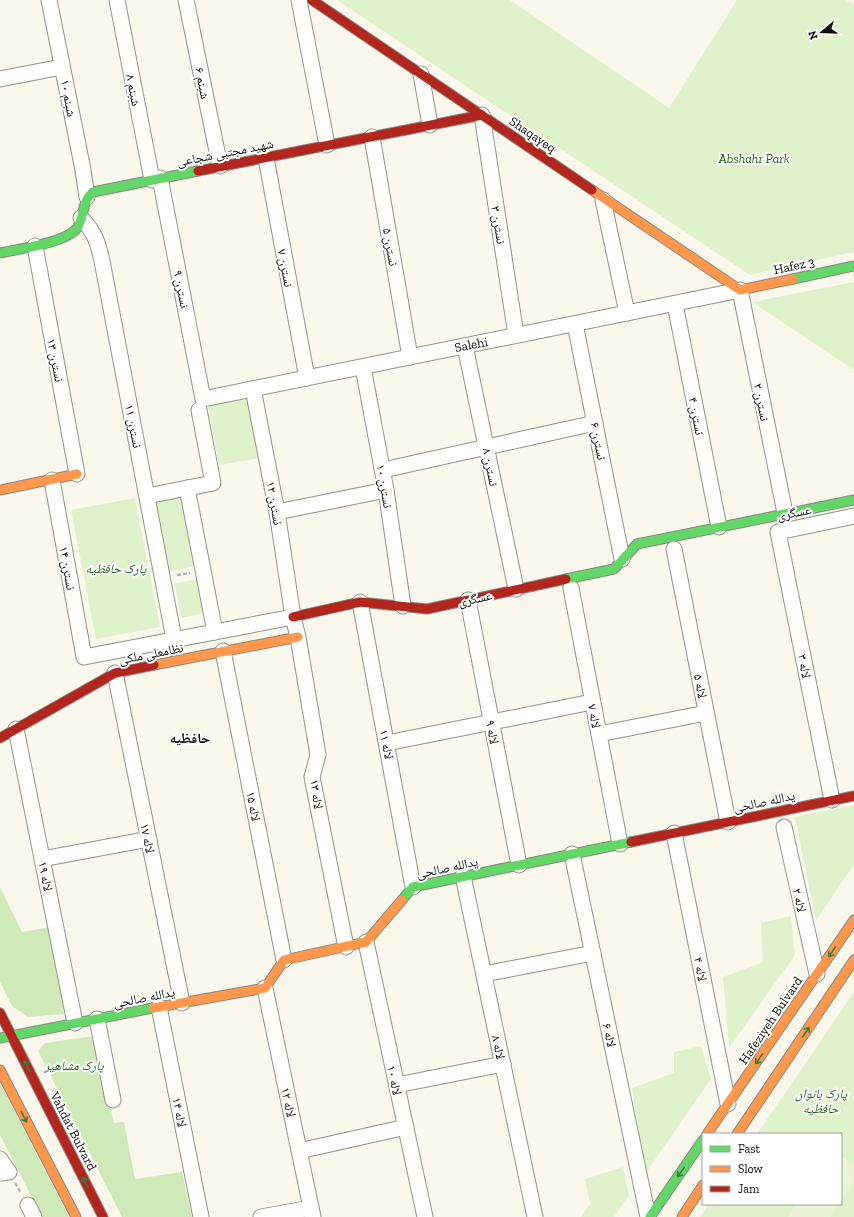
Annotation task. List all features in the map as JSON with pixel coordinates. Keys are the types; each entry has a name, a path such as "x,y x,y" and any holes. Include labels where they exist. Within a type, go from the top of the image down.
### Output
{"street":[{"name":"شبنم ۱۰","path":"49,0 87,197"},
{"name":"شبنم ۸","path":"117,0 156,179"},
{"name":"شبنم ۶","path":"186,0 220,166"},
{"path":"300,0 327,145"},
{"name":"Shaqayeq","path":"312,0 740,290"},
{"path":"0,79 62,67"},
{"path":"421,74 430,125"},
{"name":"شهید مجتبی شجاعی","path":"87,197 93,192 102,190 482,115"},
{"name":"نسترن ۳","path":"482,115 516,335"},
{"name":"نسترن ۵","path":"372,137 410,357"},
{"name":"نسترن ۷","path":"266,158 307,378"},
{"name":"نسترن ۹","path":"156,179 201,404 213,483 187,488"},
{"path":"0,253 34,246 68,236 77,228 87,197"},
{"path":"603,200 627,313"},
{"name":"نسترن ۱۱","path":"81,218 90,227 97,241 174,639"},
{"name":"نسترن ۱۳","path":"34,246 77,474"},
{"name":"Hafez 3","path":"740,290 854,266"},
{"name":"Salehi","path":"201,404 253,389 740,290"},
{"name":"نسترن ۲","path":"740,290 785,513"},
{"name":"نسترن ۴","path":"675,304 718,528"},
{"name":"نسترن ۶","path":"575,324 622,559"},
{"name":"نسترن ۸","path":"465,346 516,589"},
{"name":"نسترن ۱۰","path":"363,367 383,470 403,606"},
{"name":"نسترن ۱۲","path":"253,389 277,512 293,617"},
{"path":"383,470 595,423"},
{"path":"0,490 77,474"},
{"name":"نسترن ۱۴","path":"52,480 84,657"},
{"path":"147,496 187,488 215,632"},
{"path":"277,512 386,490"},
{"name":"عسگری","path":"84,657 293,617 360,602 427,608 468,600 614,569 637,544 854,500"},
{"name":"لاله ۳","path":"832,800 778,532 854,516"},
{"name":"لاله ۵","path":"674,550 728,822"},
{"name":"لاله ۷","path":"571,588 620,844"},
{"name":"لاله ۹","path":"468,600 519,865"},
{"name":"لاله ۱۱","path":"360,602 413,886"},
{"name":"لاله ۱۳","path":"293,617 298,637 318,755 312,776 346,947"},
{"path":"193,636 197,656"},
{"name":"نظامعلی ملکی","path":"0,738 115,673 298,637"},
{"name":"لاله ۱۵","path":"223,651 284,960"},
{"name":"لاله ۱۷","path":"115,673 182,1002"},
{"path":"387,742 592,702"},
{"path":"599,734 706,713"},
{"name":"لاله ۱۹","path":"16,729 76,1023"},
{"name":"یدالله صالحی","path":"366,942 413,886 854,796"},
{"name":"لاله ۲","path":"784,827 817,974"},
{"name":"لاله ۴","path":"674,833 728,1104"},
{"path":"42,859 148,839"},
{"name":"لاله ۶","path":"572,854 649,1217"},
{"name":"لاله ۸","path":"463,876 535,1217"},
{"name":"Hafeziyeh Bulvard","path":"708,1133 854,920"},
{"path":"265,988 284,960 366,942"},
{"name":"لاله ۱۰","path":"366,942 425,1217"},
{"path":"484,974 593,953"},
{"path":"738,1133 854,960"},
{"name":"یدالله صالحی","path":"0,1038 182,1002 265,988"},
{"name":"لاله ۱۲","path":"265,988 312,1212"},
{"name":"لاله ۱۴","path":"159,1007 201,1217"},
{"name":"Vahdat Bulvard","path":"0,1013 103,1217"},
{"path":"97,1019 113,1100"},
{"path":"396,1085 503,1064"},
{"path":"0,1070 76,1217"},
{"path":"299,1151 406,1127"},
{"path":"649,1217 702,1141"},
{"path":"0,1159 4,1173"},
{"path":"682,1217 702,1187"},
{"path":"261,1217 312,1212"}],"path":[{"path":"163,578 203,570"},
{"path":"4,1173 31,1211"}],"green space":[{"name":"Abshahr Park","path":"337,0 510,0 669,108 737,0 846,0 854,5 854,252 750,275"},
{"path":"854,282 854,370 752,302"},
{"path":"249,393 261,458 219,465 207,401"},
{"path":"183,496 196,566 168,572 155,502"},
{"name":"پارک حافظیه","path":"135,498 160,627 96,639 71,510"},
{"path":"198,579 205,613 181,618 175,583"},
{"path":"854,805 854,864 816,921 795,817"},
{"path":"0,887 22,932 50,927 64,1014 28,1017 12,1006 0,982"},
{"path":"791,916 795,955 729,1048 723,977 763,962 761,923"},
{"name":"پارک بانوان حافظیه","path":"854,992 854,1217 700,1217 708,1205 842,1205 842,1133 758,1133"},
{"name":"پارک مشاهیر","path":"94,1036 114,1123 124,1122 135,1179 182,1172 192,1217 122,1217 38,1051 45,1043"},
{"path":"701,1046 711,1079 645,1174 632,1088 674,1073 674,1052"},
{"path":"0,1083 69,1217 42,1217 0,1135"},
{"path":"842,1157 854,1165 854,1182 842,1200"},
{"path":"623,1167 629,1195 614,1217 581,1217 590,1204 585,1179"},
{"path":"795,1205 838,1205 830,1217 788,1217"}],"traffic: fast":[{"path":"0,253 41,245 63,238 71,233 77,228 87,200 93,192 198,171"},
{"path":"793,279 854,266"},
{"path":"566,579 614,569 637,544 854,500"},
{"path":"402,900 413,887 631,842"},
{"path":"0,1038 153,1008"},
{"path":"650,1217 702,1141"}],"traffic: slow":[{"path":"592,190 740,290 793,279"},
{"path":"0,490 77,474"},
{"path":"154,665 298,637"},
{"path":"153,1008 265,988 284,960 366,942 402,900"},
{"path":"708,1133 854,920"},
{"path":"738,1133 854,960"},
{"path":"0,1070 76,1217"},
{"path":"682,1217 702,1187"}],"traffic: jam":[{"path":"312,0 592,190"},
{"path":"198,171 482,115"},
{"path":"293,617 360,602 427,609 566,579"},
{"path":"0,738 115,673 154,665"},
{"path":"631,842 854,796"},
{"path":"0,1013 103,1217"}],"district":[{"name":"حافظیه","path":"190,738"}]}
